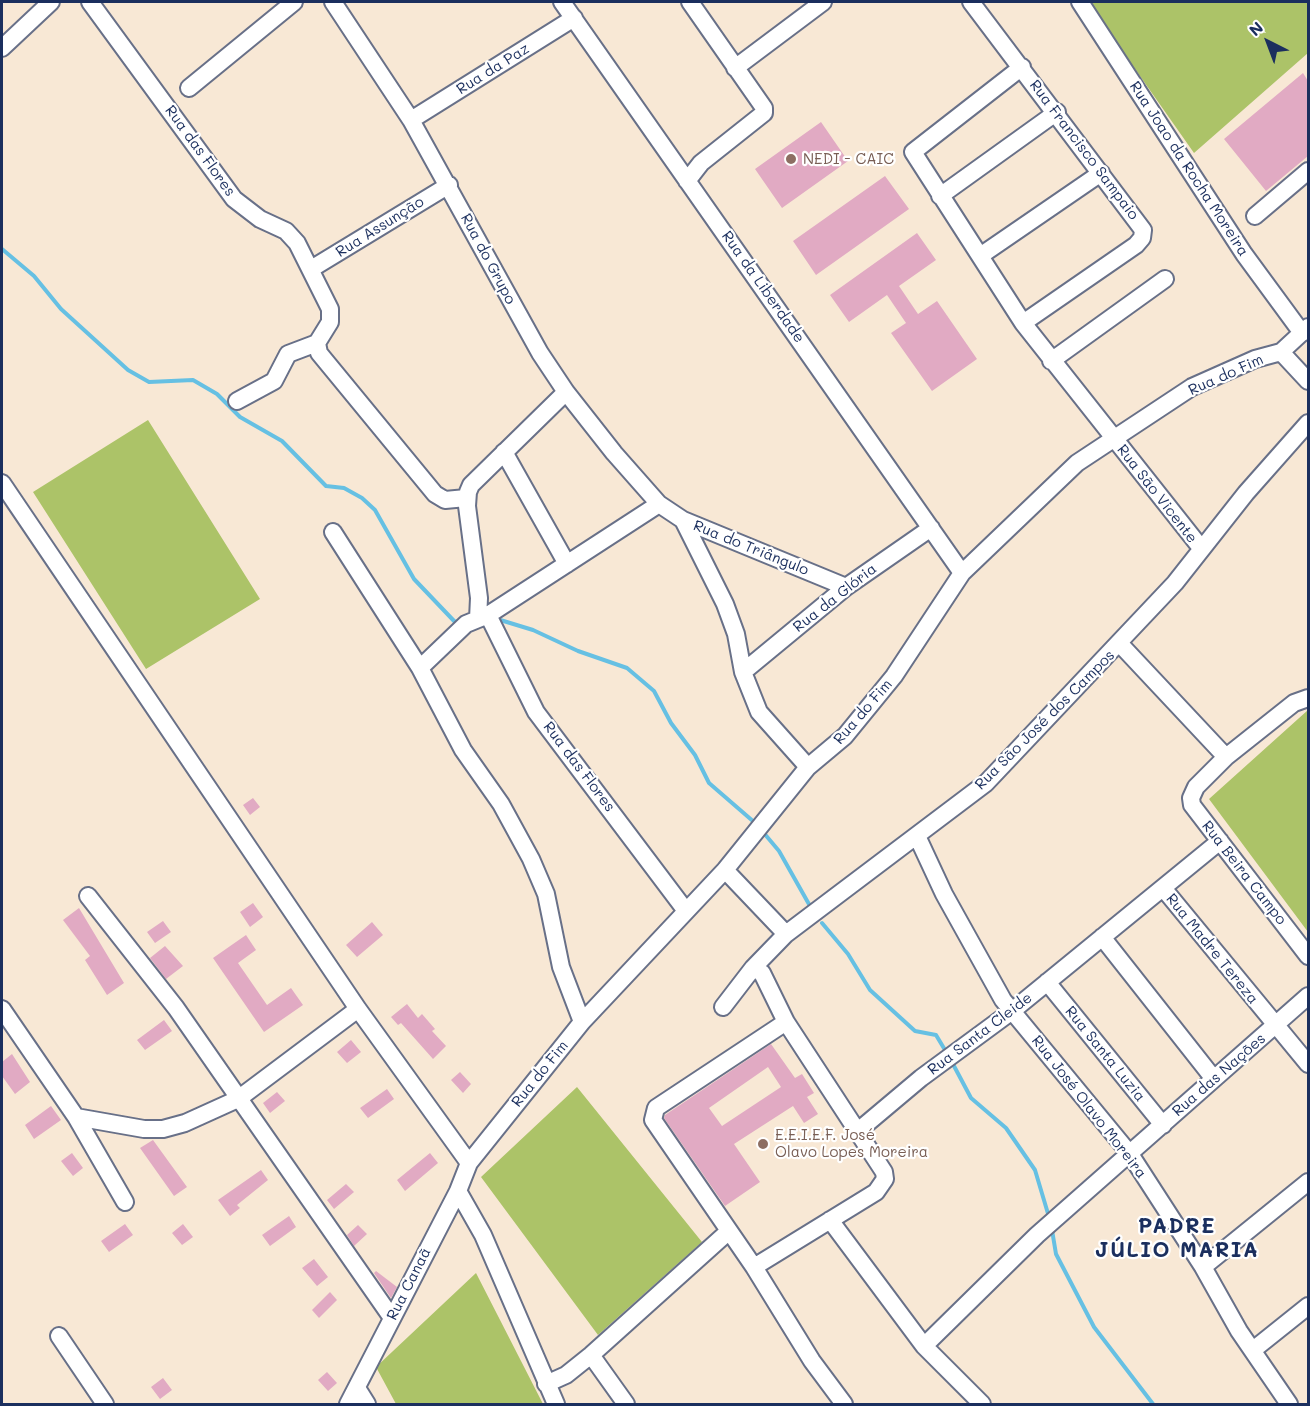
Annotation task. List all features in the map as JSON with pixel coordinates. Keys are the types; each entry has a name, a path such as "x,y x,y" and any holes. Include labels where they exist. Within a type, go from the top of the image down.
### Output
{"street":[{"path":"2,48 51,2"},
{"name":"Rua das Flores","path":"90,2 234,199 260,219 286,231 297,243 331,316 318,343"},
{"path":"189,88 294,2"},
{"name":"Rua do Grupo","path":"333,2 411,120 449,184 505,293 540,353 566,392 659,504"},
{"name":"Rua da Liberdade","path":"562,2 962,573"},
{"path":"687,181 701,163 765,113 765,108 690,2"},
{"path":"735,68 823,2"},
{"name":"Rua Francisco Sampaio","path":"971,2 1057,112 1143,230 1142,238 1136,245 1023,323"},
{"name":"Rua Joao da Rocha Moreira","path":"1080,2 1244,254 1305,330"},
{"name":"Rua da Paz","path":"411,120 574,18"},
{"path":"1022,67 913,152 1023,323 1114,439"},
{"path":"940,196 1057,112"},
{"path":"1255,216 1308,171"},
{"path":"980,256 1101,172"},
{"name":"Rua Assunção","path":"311,269 449,184"},
{"path":"1051,361 1165,279"},
{"path":"1305,330 1281,352 1308,381"},
{"path":"237,401 274,381 288,354 318,343 319,353 435,494 445,500 466,498 471,485 566,392"},
{"name":"Rua do Fim","path":"469,1163 582,1022 725,870 808,767 845,736 894,676 962,573 1077,463 1192,387 1255,359 1281,352"},
{"name":"Rua São José dos Campos","path":"723,1006 753,968 786,934 986,783 1120,644 1175,583 1201,548 1308,423"},
{"name":"Rua São Vicente","path":"1114,439 1201,548"},
{"path":"504,452 567,564"},
{"path":"2,483 357,1009 469,1163"},
{"name":"Rua das Flores","path":"466,498 482,613 536,712 686,911"},
{"path":"420,668 466,624 482,613 567,564 659,504"},
{"name":"Rua do Triângulo","path":"659,504 683,520 846,587"},
{"path":"683,520 725,604 736,634 743,672 759,712 808,767"},
{"name":"Rua da Glória","path":"743,672 846,587 930,528"},
{"path":"333,532 420,668 463,750 501,804 531,859 546,894 561,967 582,1022"},
{"path":"1120,644 1226,757 1301,701"},
{"name":"Rua Beira Campo","path":"1226,757 1196,787 1192,793 1192,805 1308,956"},
{"name":"Rua José Olavo Moreira","path":"916,836 989,978 1012,1011 1130,1154 1203,1267 1252,1350 1289,1404"},
{"name":"Rua Santa Cleide","path":"858,1131 921,1078 1012,1011 1220,842"},
{"path":"725,870 786,934"},
{"name":"Rua Madre Tereza","path":"1163,888 1308,1064"},
{"path":"88,896 176,1008 392,1318"},
{"path":"1102,937 1215,1079"},
{"path":"753,968 762,973 786,1022 884,1172 885,1179 876,1192 754,1268"},
{"name":"Rua Santa Luzia","path":"1047,982 1163,1125"},
{"name":"Rua das Nações","path":"924,1346 1038,1235 1308,996"},
{"path":"2,1009 76,1117 124,1202"},
{"path":"76,1117 163,1129 185,1123 238,1099 357,1009"},
{"path":"786,1022 656,1108 653,1114 658,1127 754,1268 812,1361 844,1404"},
{"name":"Rua Canaã","path":"348,1404 458,1191 469,1163"},
{"path":"1203,1267 1308,1182"},
{"path":"458,1191 491,1252 556,1404"},
{"path":"830,1220 924,1346 982,1404"},
{"path":"546,1384 566,1375 591,1355 729,1231"},
{"path":"1252,1350 1308,1305"},
{"path":"59,1336 105,1404"},
{"path":"591,1355 626,1404"},
{"path":"357,1388 367,1404"}],"green space":[{"path":"1088,2 1308,2 1308,53 1194,153"},
{"path":"148,420 260,599 146,669 33,492"},
{"path":"1308,710 1308,932 1209,799"},
{"path":"577,1087 702,1242 598,1335 481,1177"},
{"path":"476,1273 543,1404 396,1404 376,1367"}],"building":[{"path":"1303,73 1308,81 1308,156 1266,191 1224,139"},
{"path":"821,122 848,161 782,208 755,169"},
{"path":"885,176 909,209 816,275 793,241"},
{"path":"917,233 936,260 899,286 918,314 937,301 977,359 932,391 891,333 906,323 887,295 849,322 830,295"},
{"path":"253,798 260,807 250,815 243,805"},
{"path":"253,903 263,917 250,927 240,912"},
{"path":"79,908 124,983 107,995 85,960 90,956 63,920"},
{"path":"163,921 171,932 155,943 147,932"},
{"path":"372,922 383,935 357,957 346,945"},
{"path":"246,935 256,950 238,963 267,1005 291,988 303,1005 264,1032 213,958"},
{"path":"165,946 183,966 166,979 150,958"},
{"path":"407,1004 418,1018 422,1014 435,1029 432,1031 446,1046 433,1059 401,1023 398,1025 391,1017"},
{"path":"164,1020 172,1031 145,1050 137,1040"},
{"path":"351,1040 361,1052 347,1063 337,1052"},
{"path":"771,1044 795,1078 802,1074 814,1093 807,1097 818,1114 804,1123 793,1106 734,1144 760,1182 725,1206 664,1118 665,1115","holes":["768,1067 781,1087 722,1126 709,1108"]},
{"path":"12,1054 30,1082 15,1094 2,1076 2,1062"},
{"path":"460,1072 471,1084 463,1093 451,1080"},
{"path":"387,1089 394,1099 368,1118 360,1108"},
{"path":"277,1092 285,1101 270,1113 263,1103"},
{"path":"51,1106 61,1120 34,1139 25,1125"},
{"path":"153,1140 187,1187 174,1196 140,1148"},
{"path":"72,1153 83,1168 73,1176 61,1161"},
{"path":"430,1153 438,1163 405,1191 397,1180"},
{"path":"261,1170 268,1180 237,1205 240,1208 230,1216 218,1200"},
{"path":"346,1184 354,1192 334,1209 327,1200"},
{"path":"289,1216 296,1227 270,1246 262,1235"},
{"path":"125,1224 133,1235 109,1252 101,1241"},
{"path":"183,1224 193,1237 182,1245 172,1233"},
{"path":"358,1225 367,1234 354,1246 347,1235"},
{"path":"314,1259 328,1277 317,1286 302,1268"},
{"path":"376,1271 397,1287 391,1298 374,1273"},
{"path":"330,1292 337,1300 319,1318 312,1310"},
{"path":"327,1372 337,1383 328,1391 318,1380"},
{"path":"163,1378 172,1390 160,1399 151,1387"}],"waterway":[{"path":"2,249 34,276 61,309 128,370 149,382 193,380 217,394 240,417 282,441 326,486 344,488 362,498 375,510 414,579 455,622 461,621"},
{"path":"497,619 533,630 578,651 627,668 654,691 671,723 695,755 709,783 754,822"},
{"path":"763,832 779,851 810,906"},
{"path":"822,923 848,954 870,990 915,1031 936,1035 945,1050"},
{"path":"954,1066 971,1098 1006,1128 1035,1170 1049,1217"},
{"path":"1052,1230 1056,1254 1094,1327 1153,1404"}],"place":[{"name":"NEDI - CAIC","path":"791,159"},
{"name":"E.E.I.E.F. José Olavo Lopes Moreira","path":"763,1144"}],"district":[{"name":"PADRE JÚLIO MARIA","path":"1177,1239"}]}
